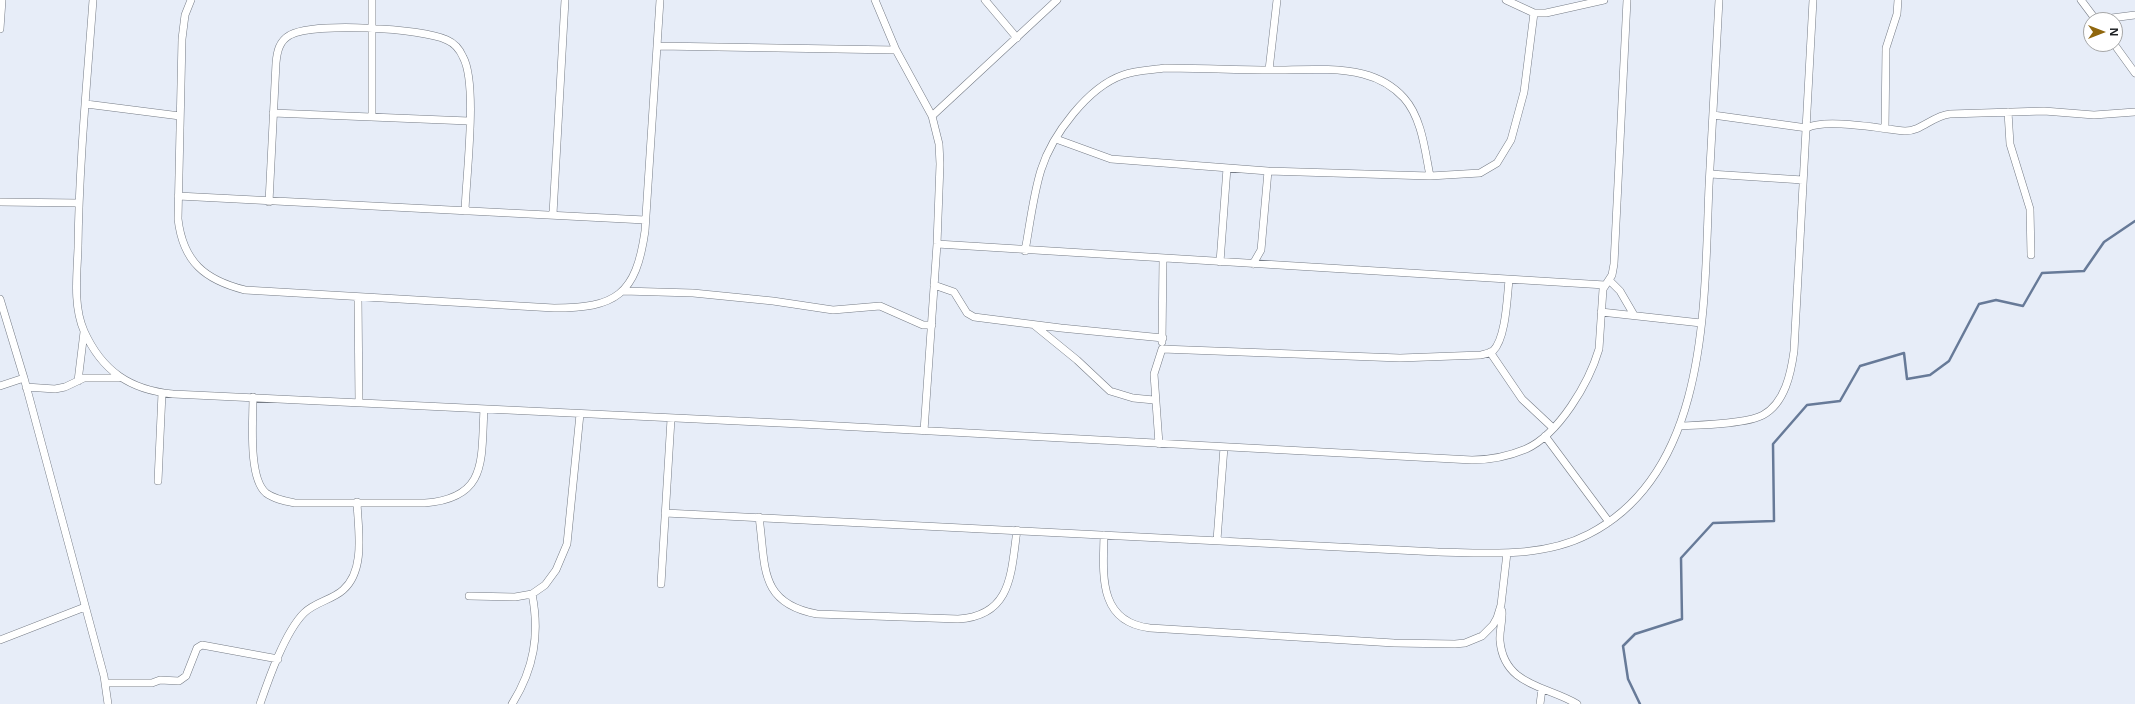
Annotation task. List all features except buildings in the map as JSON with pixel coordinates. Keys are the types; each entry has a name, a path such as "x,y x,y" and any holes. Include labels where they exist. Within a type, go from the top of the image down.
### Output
{"street":[{"path":"0,29 2,0"},
{"path":"93,0 79,203 78,314 84,332 107,368 119,378"},
{"path":"191,0 185,15 182,39 178,196 179,229 192,259 203,273 223,284 245,290 358,298 569,308 596,305 610,301 623,291 636,271 640,259 646,220 659,46 660,0"},
{"path":"372,0 372,116"},
{"path":"553,214 565,0"},
{"path":"875,0 896,50 932,116 939,144 940,164 937,244 924,431"},
{"path":"986,0 1017,38"},
{"path":"932,116 1057,0"},
{"path":"1269,70 1276,0"},
{"path":"1506,0 1534,12 1556,11 1604,0"},
{"path":"26,387 55,389 65,387 90,377 119,378 162,393 1472,460 1487,459 1513,453 1527,448 1553,428 1578,395 1597,358 1602,289 1612,275 1614,264 1627,0"},
{"path":"665,513 1438,552 1507,553 1547,549 1589,535 1609,522 1640,494 1669,450 1680,426 1694,372 1701,323 1719,0"},
{"path":"1680,426 1758,417 1771,408 1783,391 1791,370 1794,351 1813,0"},
{"path":"1885,129 1886,48 1897,14 1898,0"},
{"path":"2081,0 2090,12"},
{"path":"1056,139 1111,159 1268,171 1430,176 1480,173 1492,168 1501,158 1511,140 1519,115 1534,12"},
{"path":"2123,17 2135,15"},
{"path":"268,202 278,50 285,39 299,32 324,29 372,29 425,34 448,40 458,48 464,59 470,76 465,211"},
{"path":"659,46 896,50"},
{"path":"2120,52 2135,73"},
{"path":"1025,251 1041,168 1056,139 1080,106 1106,83 1124,74 1165,68 1350,72 1384,81 1404,99 1412,109 1425,151 1430,176"},
{"path":"86,104 180,116"},
{"path":"1713,115 1807,128 1823,123 1905,131 1916,130 1936,117 1950,114 2057,111 2094,115 2135,112"},
{"path":"2008,112 2010,144 2030,209 2031,255"},
{"path":"273,113 469,121"},
{"path":"1220,262 1227,168"},
{"path":"1254,264 1261,250 1268,171"},
{"path":"1710,174 1803,180"},
{"path":"178,196 268,202 553,214 646,220"},
{"path":"0,202 79,203"},
{"path":"937,244 1025,251 1509,280 1607,283 1623,296 1634,315"},
{"path":"1158,444 1154,400 1154,374 1162,349 1163,338 1163,259"},
{"path":"1162,349 1400,358 1481,355 1492,351 1499,341 1502,332 1509,280"},
{"path":"934,285 954,292 970,316 1034,325 1163,338"},
{"path":"623,291 693,293 773,301 833,310 880,306 924,324 932,325"},
{"path":"358,298 359,402"},
{"path":"0,299 24,378 105,683 108,704"},
{"path":"1601,312 1701,323"},
{"path":"1034,325 1077,360 1110,391 1133,398 1154,400"},
{"path":"78,381 84,332"},
{"path":"1490,352 1522,399 1553,428"},
{"path":"0,386 24,378"},
{"path":"158,481 162,393"},
{"path":"253,397 254,468 259,485 266,493 276,498 295,503 425,503 444,501 458,495 474,484 480,469 484,409"},
{"path":"469,596 515,597 532,594 545,586 556,570 567,544 580,414"},
{"path":"661,584 671,419"},
{"path":"1544,436 1609,522"},
{"path":"1217,540 1224,447"},
{"path":"260,704 290,632 304,613 321,601 343,590 352,579 358,557 356,502"},
{"path":"759,517 766,575 773,591 797,609 818,614 958,619 972,618 984,614 1000,601 1007,590 1017,530"},
{"path":"1104,534 1103,564 1107,596 1121,617 1131,624 1140,626 1394,643 1455,644 1475,639 1488,630 1497,618 1501,604 1507,553"},
{"path":"512,704 525,679 533,655 537,626 532,594"},
{"path":"1501,604 1502,613 1500,633 1502,653 1516,675 1542,689 1577,704"},
{"path":"0,640 85,607"},
{"path":"105,683 152,683 160,680 179,681 186,676 197,648 202,646 278,659"},
{"path":"1540,704 1542,689"}],"waterway":[{"path":"1640,704 1628,679 1623,646 1635,634 1682,619 1681,558 1713,523 1774,521 1773,444 1807,405 1840,401 1860,366 1904,353 1907,379 1930,375 1949,361 1979,304 1996,300 2023,306 2042,273 2084,271 2104,242 2135,221"}]}
